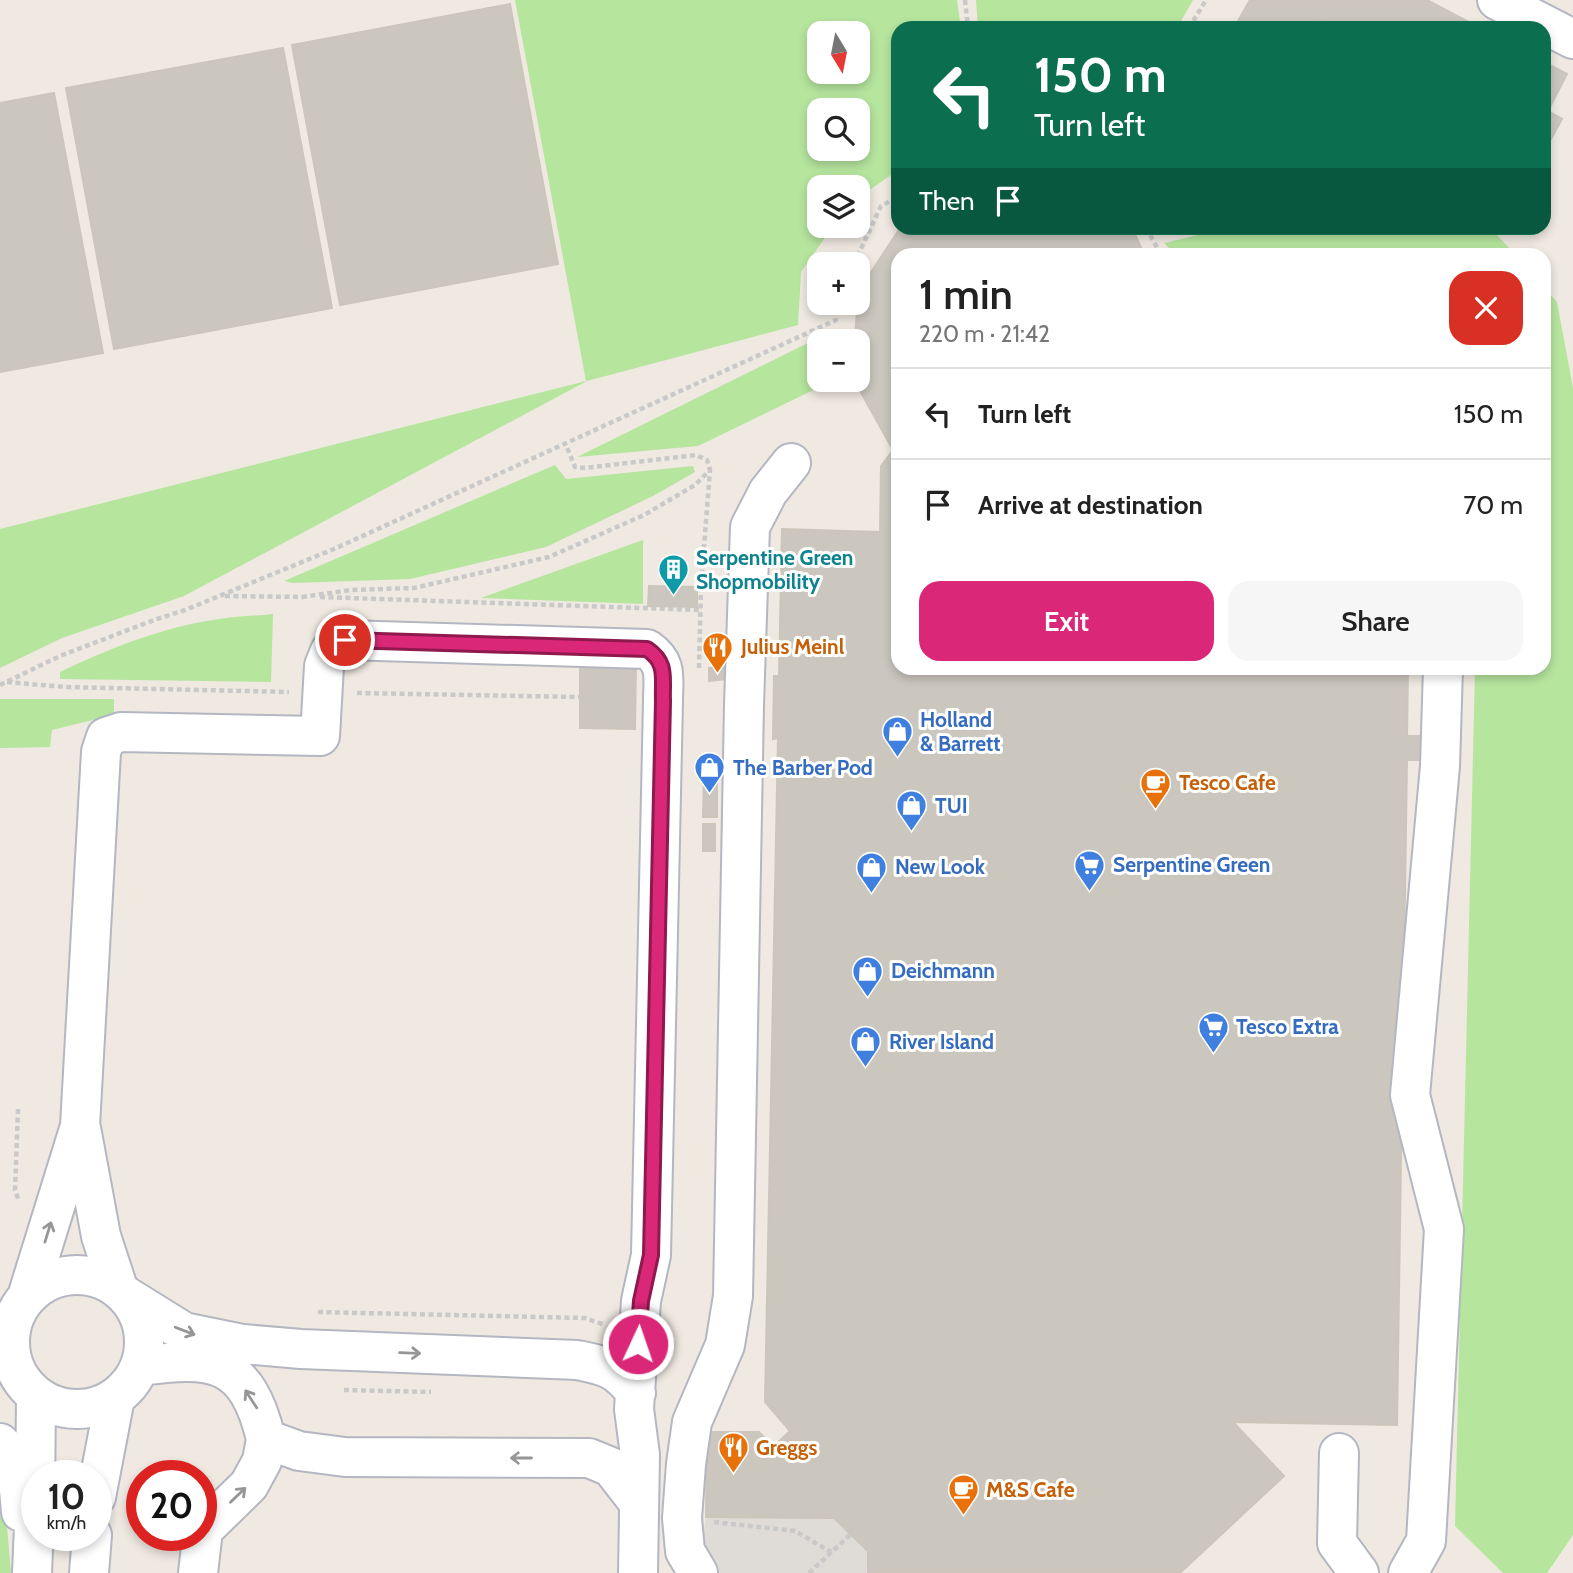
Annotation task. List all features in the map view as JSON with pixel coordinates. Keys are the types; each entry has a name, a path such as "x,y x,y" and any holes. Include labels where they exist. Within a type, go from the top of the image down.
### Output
{"street":[{"path":"1506,2 1540,21"},
{"path":"1551,27 1573,39"},
{"path":"698,1573 685,1551 682,1518 692,1422 725,1345 733,1296 750,527 768,492 790,463"},
{"path":"27,1297 80,1126 101,752 106,737 121,732 320,736 324,666 330,650 345,640 647,649 659,657 663,701 651,1255 641,1301 635,1401 640,1455 638,1573"},
{"path":"1408,1573 1426,1541 1444,1229 1410,1095 1440,766 1443,675"},
{"path":"13,1373 54,1406 75,1410 96,1407 115,1398 130,1384 140,1366 144,1348 143,1329 137,1312 122,1292 102,1236 80,1126"},
{"path":"30,1573 36,1488 13,1373 10,1330 16,1312 27,1297 42,1284 61,1277 80,1275 100,1279 184,1332 243,1344 301,1349 577,1360 602,1365 623,1375 635,1401 620,1436 607,1450 589,1458"},
{"path":"577,1360 616,1333 641,1301"},
{"path":"140,1366 182,1360 209,1362 228,1370 246,1390 259,1412 266,1439 262,1461 248,1485 203,1530 198,1573"},
{"path":"103,1460 115,1398"},
{"path":"266,1439 299,1451 345,1457 589,1458 611,1467 639,1503"},
{"path":"0,1443 4,1446 19,1489 30,1573"},
{"path":"1339,1453 1337,1543 1359,1573"},
{"path":"89,1573 91,1551"}],"path":[{"path":"965,0 967,21"},
{"path":"1193,21 1206,0"},
{"path":"860,252 881,206 891,201"},
{"path":"0,685 60,656 223,596 334,549 836,320 837,315"},
{"path":"302,597 351,590 414,587 549,556 644,515 695,485 710,470 708,460 696,455 575,467 566,445"},
{"path":"223,596 700,610"},
{"path":"18,1109 15,1190 22,1208 37,1218 56,1206"},
{"path":"311,1312 585,1318 602,1323 616,1333"},
{"path":"344,1390 438,1392"},
{"path":"682,1518 795,1531 831,1552"},
{"path":"808,1573 850,1535"}],"green space":[{"path":"515,0 957,0 960,21 891,21 891,175 870,190 870,175 807,175 807,238 825,238 815,252 807,252 807,263 801,272 798,325 587,381 184,596 62,638 0,668 0,529 586,381"},
{"path":"976,0 1193,0 1181,21 978,21"},
{"path":"1198,235 1497,235 1509,248 1169,248 1164,243"},
{"path":"1551,295 1557,302 1573,388 1573,1535 1547,1573 1503,1573 1455,1526 1475,675 1551,675"},
{"path":"807,343 807,392 809,392 698,446 577,457"},
{"path":"555,465 566,479 693,466 695,472 653,496 546,547 410,579 293,583 284,581"},
{"path":"643,540 643,604 481,598"},
{"path":"273,614 271,682 60,679 60,672 157,633 219,619"},
{"path":"0,699 114,699 114,717 52,730 50,747 0,748"},
{"path":"0,1491 7,1527 11,1573 0,1573"}],"shaded area":[{"path":"706,1517 834,1518 868,1551 868,1573 714,1573 709,1566 703,1540"}],"building":[{"path":"1250,0 1427,0 1467,21 1319,20 1238,21"},
{"path":"510,4 558,264 340,305 292,45"},
{"path":"283,48 332,308 114,349 66,88"},
{"path":"1551,66 1567,74 1551,105"},
{"path":"54,93 103,353 0,372 0,103"},
{"path":"1551,113 1562,119 1551,139"},
{"name":"Serpentine Green","path":"895,235 1135,235 1141,248 891,248 891,446 861,392 870,392 870,329 856,329 857,315 870,315 870,274"},
{"name":"Serpentine Green","path":"891,453 891,675 1408,675 1407,736 1430,736 1429,760 1407,760 1397,1425 1233,1422 1284,1476 1180,1573 868,1573 868,1551 834,1518 706,1517 707,1432 759,1432 773,1447 790,1431 765,1402 778,738 773,739 774,676 779,676 782,529 880,532 881,466"},
{"name":"Serpentine Green Shopmobility","path":"649,586 697,587 697,607 648,606"},
{"path":"580,663 636,663 635,729 580,728"},
{"name":"Julius Meinl","path":"726,667 727,679 709,681 709,668"},
{"name":"The Barber Pod","path":"704,772 717,772 717,817 703,817"},
{"path":"703,824 715,824 715,851 703,851"}],"place":[{"name":"Serpentine Green Shopmobility","path":"673,597"},
{"name":"Julius Meinl","path":"718,674"},
{"name":"Holland & Barrett","path":"897,759"},
{"name":"The Barber Pod","path":"710,795"},
{"name":"Tesco Cafe","path":"1156,810"},
{"name":"TUI","path":"912,833"},
{"name":"Serpentine Green","path":"1090,892"},
{"name":"New Look","path":"872,894"},
{"name":"Deichmann","path":"868,998"},
{"name":"Tesco Extra","path":"1213,1054"},
{"name":"River Island","path":"866,1069"},
{"name":"Greggs","path":"733,1475"},
{"name":"M&S Cafe","path":"963,1517"}],"route":[{"path":"345,640 647,649 659,657 663,701 651,1255 641,1301 638,1344"}]}
